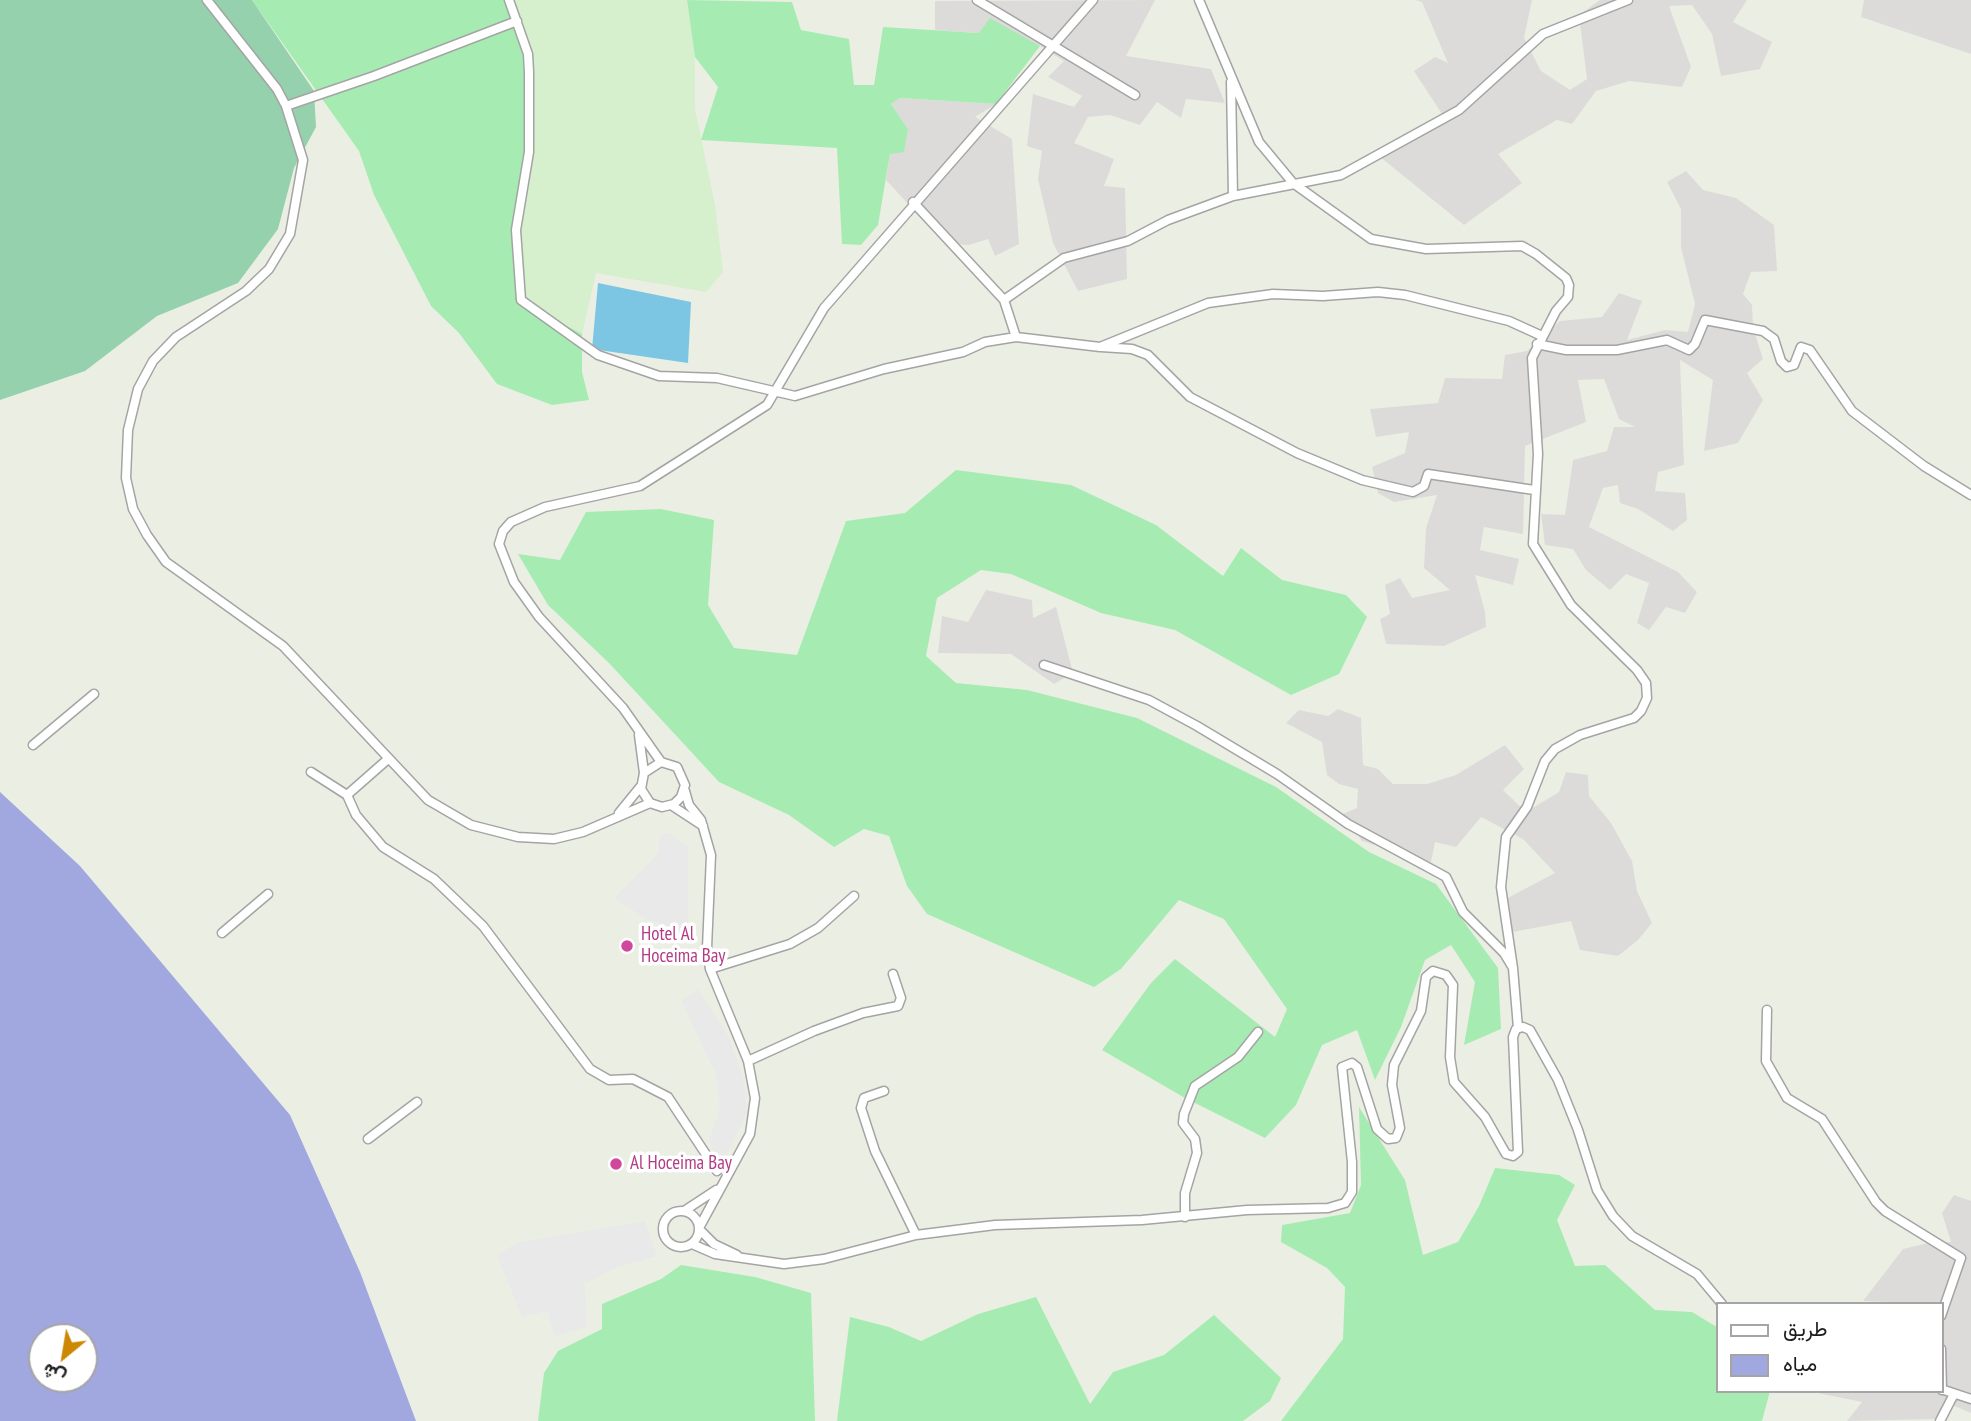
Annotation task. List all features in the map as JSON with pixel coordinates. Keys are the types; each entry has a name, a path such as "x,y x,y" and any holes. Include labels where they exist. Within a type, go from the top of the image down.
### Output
{"street":[{"path":"207,0 276,89 286,106 303,160 290,234 269,269 246,291 176,337 153,361 138,389 128,430 126,478 133,509 166,562 283,646 428,800 471,825 518,837 554,839 583,832 650,803 662,807 671,805 681,797 685,788"},
{"path":"509,0 527,54 529,72 529,152 516,230 521,301 598,355 659,376 717,378 795,396 884,369 963,352 985,342 1016,337 1132,349 1148,355 1190,397 1297,453 1362,480 1413,492 1424,486 1428,474 1435,474 1534,490"},
{"path":"977,0 1135,95"},
{"path":"692,1244 718,1188 750,1134 755,1098 748,1061 710,969 707,948 712,868 703,827 689,805 679,770 661,762 623,708 539,617 507,569 500,538 511,522 545,507 640,486 767,405 824,308 1093,0"},
{"path":"718,1188 684,1211 668,1217 664,1234 676,1247 692,1244 715,1254 775,1264 801,1263 916,1236 1007,1224 1185,1217 1247,1210 1328,1208 1345,1203 1352,1192 1352,1163 1342,1069 1348,1064 1357,1067 1377,1129 1388,1139 1396,1138 1400,1128 1392,1085 1396,1057 1421,1011 1426,977 1433,971 1446,975 1453,985 1450,1057 1454,1082 1485,1117 1506,1154 1516,1155 1518,1130 1513,1037 1518,1028 1513,968 1501,887 1506,838 1527,807 1545,761 1555,749 1580,735 1629,720 1641,711 1647,698 1646,683 1637,670 1570,605 1533,544 1538,454 1531,366 1539,340 1570,288 1566,278 1522,246 1426,249 1371,239 1293,183 1259,142 1199,0"},
{"path":"1004,300 1064,258 1128,241 1168,220 1233,196 1341,175 1459,110 1543,34 1628,0"},
{"path":"286,106 374,76 517,21"},
{"path":"1230,76 1233,196"},
{"path":"914,202 1004,300 1016,337"},
{"path":"1100,347 1208,303 1273,294 1323,296 1378,292 1405,295 1509,321 1539,340 1566,350 1617,351 1667,340 1689,350 1695,344 1705,320 1763,331 1774,339 1781,361 1787,367 1794,365 1801,347 1810,350 1852,411 1924,466 1971,495"},
{"path":"1044,665 1149,700 1277,774 1348,824 1446,877 1463,912 1504,953 1513,968"},
{"path":"33,745 94,694"},
{"path":"617,815 641,786 644,773 638,729"},
{"path":"346,795 388,759"},
{"path":"644,773 661,762"},
{"path":"312,772 346,795 356,815 383,847 434,879 483,926 590,1069 609,1080 633,1079 668,1097 717,1171"},
{"path":"641,786 650,803"},
{"path":"671,805 703,827"},
{"path":"222,933 268,894"},
{"path":"710,969 790,944 818,928 854,896"},
{"path":"748,1061 766,1050 839,1022 898,1006 901,998 893,974"},
{"path":"1767,1010 1766,1061 1782,1091 1791,1101 1822,1119 1885,1211 1961,1258 1943,1310"},
{"path":"1518,1028 1530,1030 1558,1080 1578,1130 1597,1190 1613,1216 1632,1236 1697,1274 1720,1302"},
{"path":"1185,1217 1185,1193 1197,1153 1195,1139 1183,1123 1195,1086 1238,1057 1258,1032"},
{"path":"884,1091 864,1098 861,1108 875,1151 916,1236"},
{"path":"368,1139 417,1102"},
{"path":"684,1211 693,1215 714,1244 746,1259"},
{"path":"1943,1390 1971,1399"},
{"path":"1940,1421 1954,1394"}],"shaded area":[{"path":"1155,0 1126,56 1211,69 1225,103 1186,99 1181,118 1157,102 1140,125 1110,115 1088,117 1074,143 1114,159 1104,186 1125,188 1127,279 1078,291 1053,243 1038,179 1042,151 1027,146 1033,94 1074,107 1082,96 1048,77 1064,61 1040,46 979,33 935,30 935,1"},
{"path":"1415,0 1532,0 1524,38 1541,71 1570,90 1587,79 1579,15 1600,0 1747,0 1733,22 1772,42 1760,69 1721,76 1712,34 1692,5 1669,6 1691,67 1682,87 1629,81 1596,91 1572,124 1557,120 1498,154 1522,183 1464,225 1374,152 1442,114 1414,71 1435,57 1448,63 1422,2"},
{"path":"1864,0 1971,0 1971,54 1861,17"},
{"path":"900,98 996,104 975,117 1012,139 1019,244 995,256 988,239 969,245 945,244 886,180 890,153 908,129 891,104"},
{"path":"1686,171 1703,190 1736,198 1774,225 1777,271 1751,272 1743,294 1752,305 1753,328 1763,359 1747,373 1763,400 1738,443 1704,451 1713,380 1680,360 1684,465 1658,472 1655,491 1685,493 1687,520 1673,531 1638,509 1620,503 1618,485 1603,488 1589,527 1678,572 1697,592 1685,613 1666,607 1649,630 1637,623 1649,583 1626,574 1610,590 1586,570 1573,549 1545,545 1541,514 1565,515 1573,460 1607,451 1614,427 1635,427 1619,419 1604,379 1578,380 1586,422 1525,446 1523,534 1484,527 1480,550 1519,559 1513,585 1475,575 1485,612 1486,627 1444,646 1386,644 1380,619 1390,614 1385,585 1400,578 1412,598 1450,590 1424,568 1426,528 1437,495 1394,502 1378,493 1372,467 1405,453 1409,432 1376,437 1370,409 1438,403 1445,378 1502,379 1505,355 1527,351 1560,321 1602,317 1619,293 1642,301 1627,340 1665,330 1688,332 1695,304 1681,247 1681,209 1667,182"},
{"path":"598,283 691,302 688,363 592,349"},
{"path":"986,590 1032,600 1033,618 1056,607 1073,673 1054,684 1011,654 938,653 942,616 968,622"},
{"path":"1338,709 1361,718 1363,765 1378,769 1393,784 1427,784 1456,775 1505,745 1524,769 1503,790 1526,812 1559,792 1566,772 1588,775 1589,796 1611,823 1632,861 1637,891 1652,923 1638,940 1618,956 1580,950 1571,921 1507,933 1500,902 1555,873 1523,839 1481,817 1456,847 1435,842 1431,862 1362,841 1343,814 1357,808 1358,789 1339,784 1327,775 1322,742 1286,723 1299,710 1328,716"},
{"path":"669,832 688,848 688,932 648,920 614,898 659,852 659,836"},
{"path":"698,989 729,1037 744,1079 747,1112 720,1170 709,1141 720,1107 716,1075 681,1000"},
{"path":"1954,1195 1971,1201 1971,1413 1945,1402 1936,1419 1847,1421 1862,1402 1818,1393 1943,1393 1943,1302 1863,1301 1903,1249 1928,1243 1951,1242 1942,1213"},
{"path":"645,1221 657,1256 615,1268 585,1284 587,1327 555,1336 547,1311 522,1317 497,1255 518,1242"}],"green space":[{"path":"0,0 252,0 314,91 316,127 294,168 278,229 238,283 157,316 85,371 0,400"},
{"path":"252,0 513,0 531,59 532,142 519,240 520,301 582,334 582,372 589,400 552,405 497,384 459,333 431,306 374,195 359,151"},
{"path":"513,0 687,0 695,57 695,109 715,205 723,272 706,292 596,273 582,334 520,302"},
{"path":"687,0 792,2 801,30 849,39 854,85 874,85 883,27 979,33 990,18 1040,46 996,104 900,98 891,104 908,129 904,152 890,154 878,225 861,245 842,244 837,148 701,140 718,87 695,57"},
{"path":"956,470 1071,485 1156,525 1223,576 1241,548 1282,580 1346,595 1367,617 1339,674 1291,695 1175,630 1101,613 1011,574 981,570 937,598 926,656 956,683 1027,690 1137,718 1276,787 1369,852 1436,884 1498,968 1501,1029 1464,1045 1475,982 1451,945 1425,960 1401,1027 1375,1080 1357,1030 1322,1045 1296,1105 1265,1138 1185,1098 1102,1050 1151,983 1175,959 1275,1037 1287,1009 1224,919 1179,900 1121,969 1094,987 927,914 907,886 889,836 864,829 834,847 789,815 719,782 609,663 548,605 518,554 560,560 586,512 661,509 714,520 708,605 734,648 797,655 846,521 905,513"},
{"path":"1359,1107 1405,1180 1423,1255 1458,1242 1479,1206 1495,1168 1559,1175 1575,1185 1557,1220 1575,1266 1605,1265 1655,1310 1692,1312 1716,1326 1716,1393 1769,1393 1762,1421 1281,1421 1343,1339 1345,1287 1327,1268 1281,1242 1282,1225 1350,1213 1361,1185"},
{"path":"681,1265 755,1277 811,1293 815,1421 538,1421 544,1373 558,1351 602,1329 602,1304 661,1279"},
{"path":"1036,1297 1090,1404 1113,1372 1164,1355 1214,1315 1281,1378 1270,1401 1243,1421 837,1421 850,1317 889,1327 921,1341 978,1314"}],"water":[{"path":"0,792 80,866 290,1115 360,1272 416,1421 0,1421"}],"place":[{"name":"Hotel Al Hoceima Bay","path":"627,946"},
{"name":"Al Hoceima Bay","path":"616,1164"}]}
